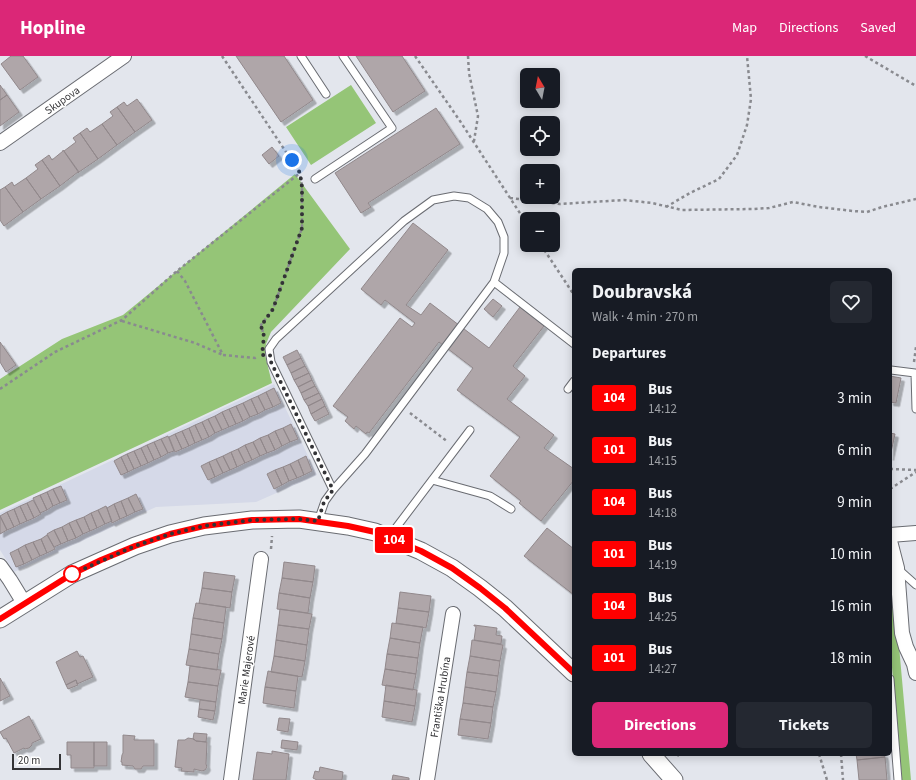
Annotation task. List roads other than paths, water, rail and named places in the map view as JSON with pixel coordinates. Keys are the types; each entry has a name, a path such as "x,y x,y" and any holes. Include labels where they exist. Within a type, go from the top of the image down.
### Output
{"street":[{"name":"Skupova","path":"0,144 124,56"},
{"path":"0,619 78,571 135,546 170,534 204,526 252,520 299,519 348,526 375,532 421,551 452,568 505,608 572,671"},
{"path":"892,535 916,533"},
{"name":"Marie Majerové","path":"231,780 261,559"},
{"path":"892,561 902,633 916,673"},
{"path":"0,566 24,603"},
{"name":"Františka Hrubína","path":"428,780 453,614"},
{"path":"653,756 674,780"}],"lane":[{"path":"301,56 326,94"},
{"path":"315,179 392,128 343,56"},
{"path":"318,521 324,502 366,454 494,282 504,253 504,237 498,222 487,209 469,198 454,196 432,200 404,221 276,339 266,355 271,362 333,490"},
{"path":"494,282 572,342"},
{"path":"892,370 915,373 916,409"},
{"path":"568,389 572,384"},
{"path":"389,537 470,430"},
{"path":"432,480 490,496 511,509"},
{"path":"893,571 916,585"},
{"path":"892,704 898,780"}]}
